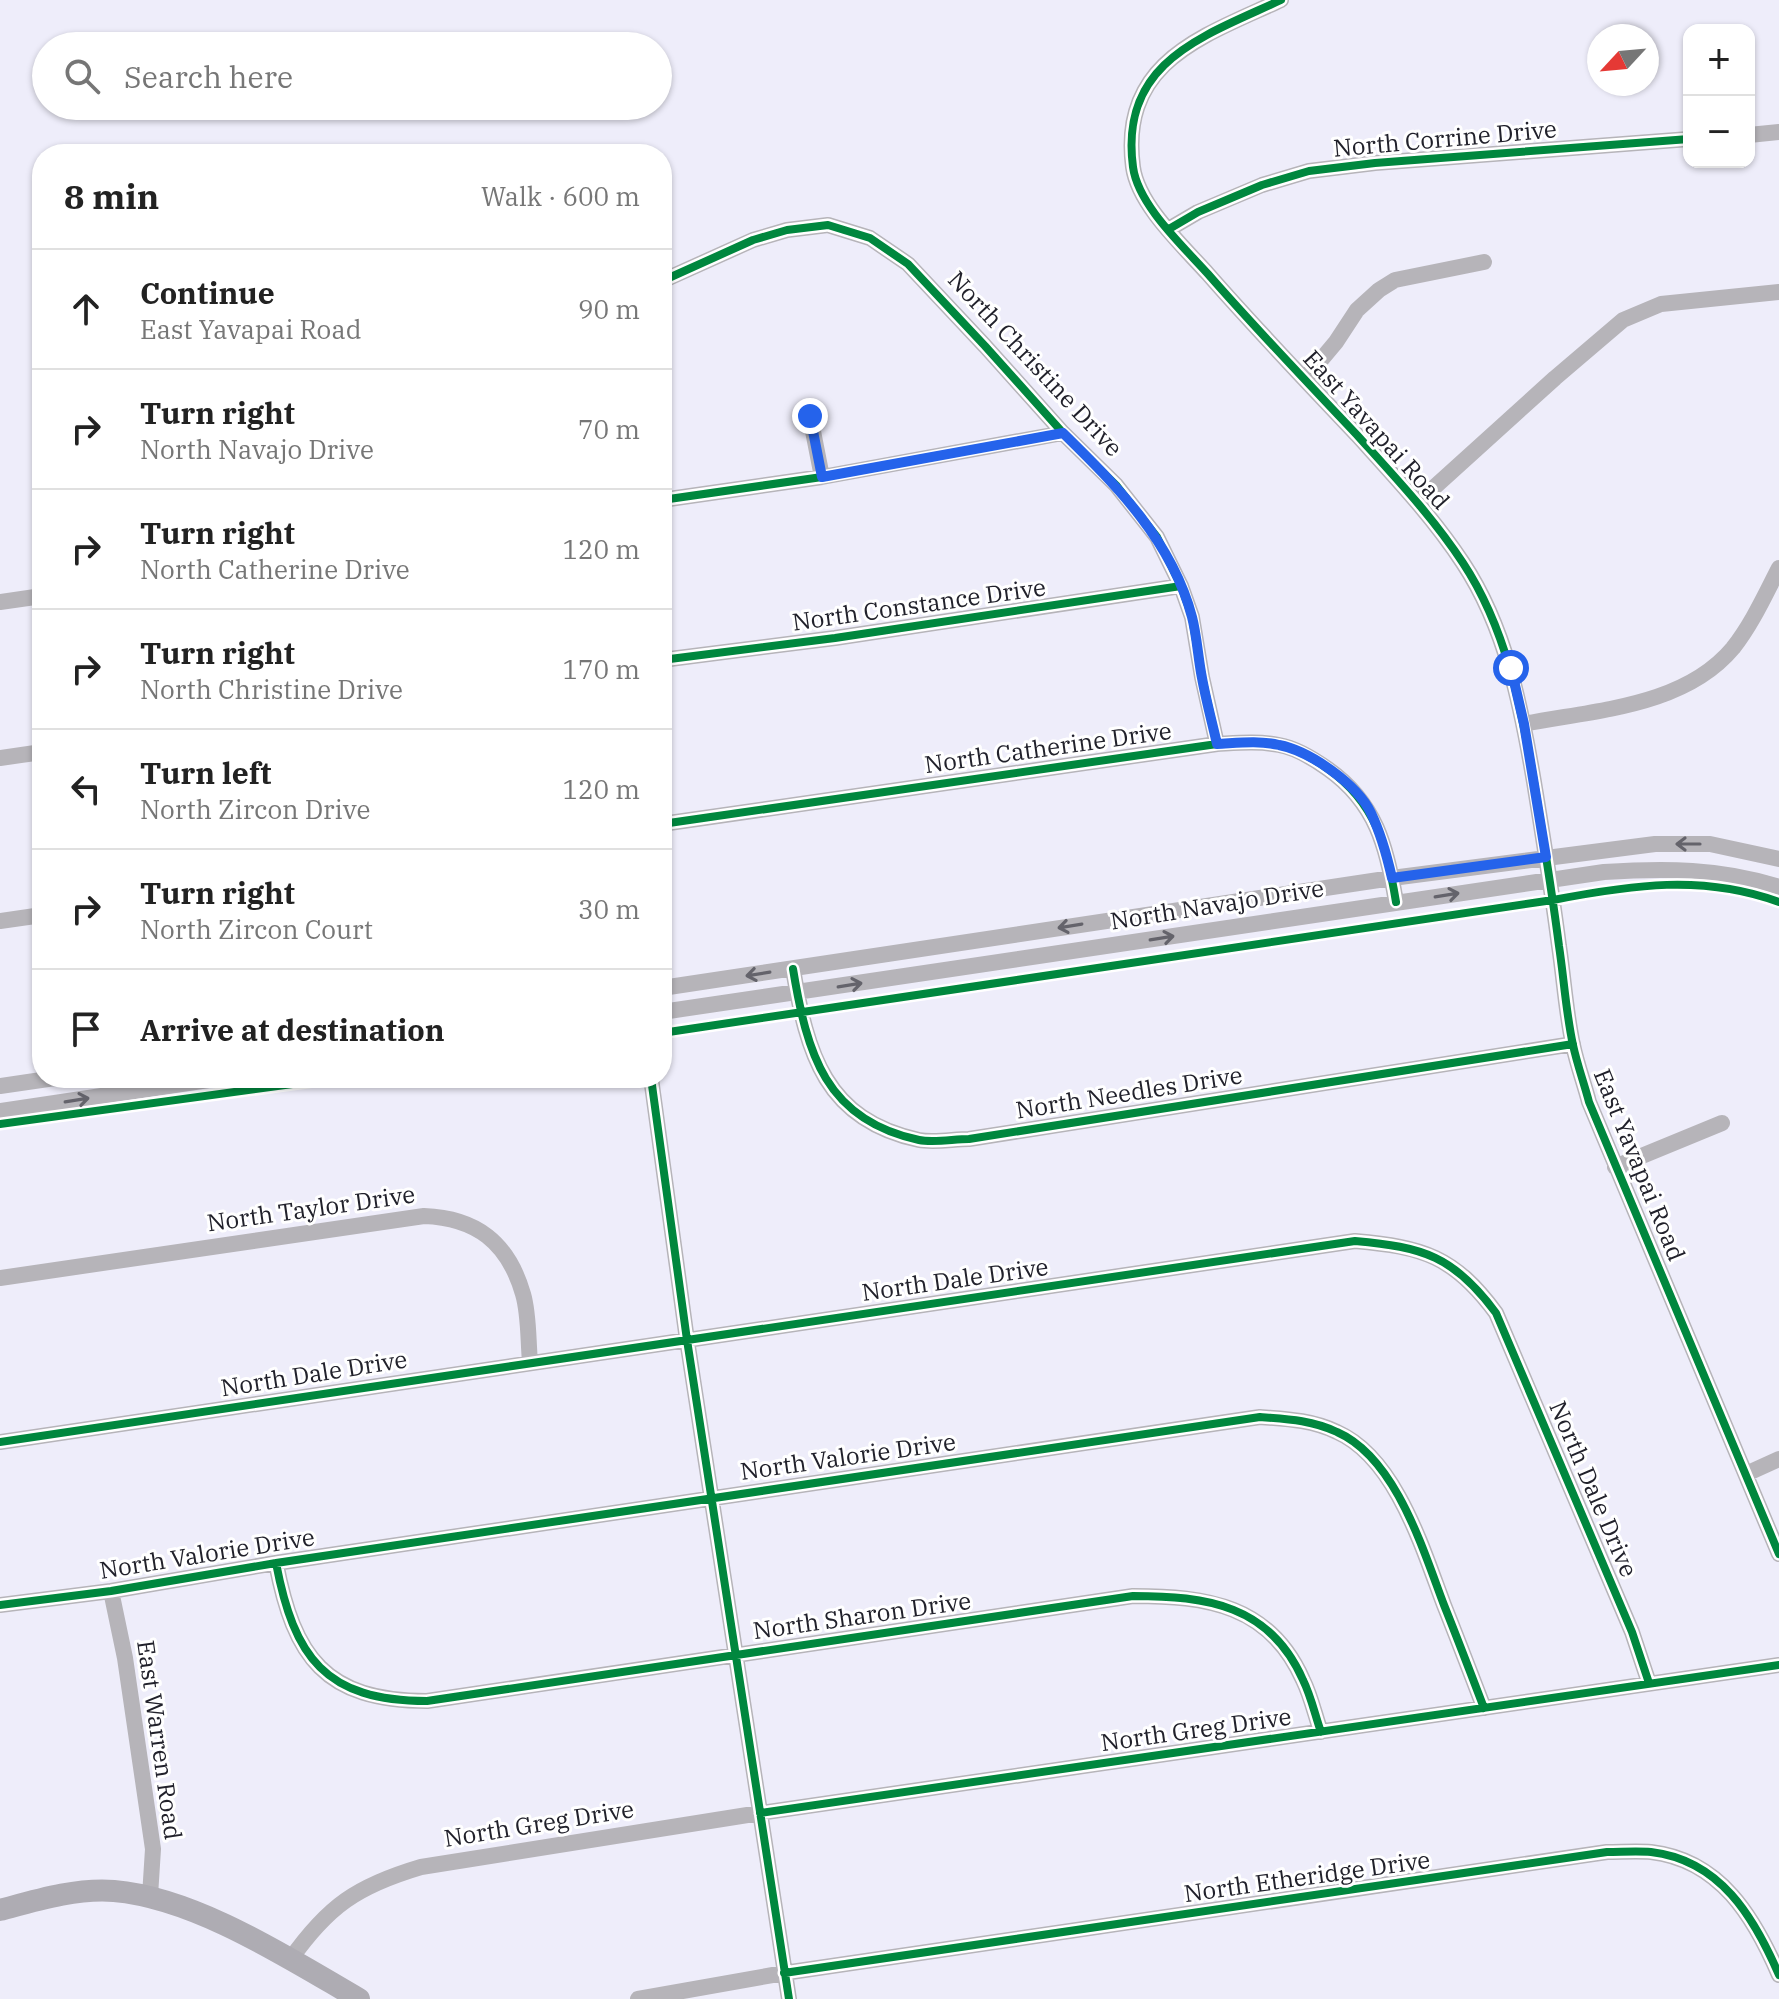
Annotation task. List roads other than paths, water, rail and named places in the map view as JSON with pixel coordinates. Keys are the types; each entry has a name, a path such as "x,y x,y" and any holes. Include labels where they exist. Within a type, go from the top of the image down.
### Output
{"main road":[{"path":"0,1910 71,1893 111,1891 150,1896 205,1916 359,1999"}],"street":[{"name":"East Yavapai Road","path":"1281,0 1190,43 1159,68 1140,99 1131,138 1133,170 1143,197 1169,229 1418,502 1464,565 1491,619 1511,668 1524,724 1573,1044 1589,1102 1779,1554"},
{"path":"1755,134 1779,132"},
{"name":"North Corrine Drive","path":"1169,229 1198,212 1262,185 1309,171 1375,163 1683,139"},
{"name":"North Christine Drive","path":"672,276 753,240 787,230 828,225 870,238 908,264 1063,433 1116,485 1157,537 1192,617 1217,744"},
{"path":"1305,379 1336,342 1357,310 1379,290 1395,280 1484,262"},
{"path":"1418,502 1623,320 1661,304 1779,292"},
{"path":"810,416 822,477"},
{"path":"672,499 822,477 1063,433"},
{"path":"1524,724 1643,701 1684,686 1717,664 1733,647 1779,568"},
{"name":"North Constance Drive","path":"672,659 835,638 1181,586"},
{"path":"0,602 32,597"},
{"name":"North Catherine Drive","path":"672,823 1217,744 1253,742 1281,745 1315,760 1347,782 1370,810 1385,847 1396,902"},
{"path":"0,758 32,753"},
{"name":"North Navajo Drive","path":"672,987 1392,878 1655,844 1710,844 1779,859"},
{"name":"North Navajo Drive","path":"672,1011 1549,879 1660,868 1708,871 1755,879 1779,887"},
{"path":"0,921 32,916"},
{"name":"North Needles Drive","path":"793,969 817,1065 845,1106 881,1126 921,1141 969,1139 1573,1044"},
{"path":"0,1086 32,1081"},
{"path":"0,1111 155,1088"},
{"path":"652,1088 687,1340 789,1999"},
{"path":"1615,1167 1722,1123"},
{"name":"North Taylor Drive","path":"0,1278 424,1216 450,1217 488,1234 510,1262 524,1295 530,1362"},
{"name":"North Dale Drive","path":"0,1442 1355,1241 1403,1245 1436,1257 1475,1284 1496,1313 1632,1632 1649,1683"},
{"name":"North Valorie Drive","path":"0,1605 111,1591 711,1497 1260,1417 1307,1421 1340,1432 1369,1454 1395,1490 1417,1534 1484,1708"},
{"path":"1746,1474 1779,1459"},
{"name":"North Sharon Drive","path":"276,1563 283,1600 297,1636 324,1672 358,1693 393,1701 427,1701 1133,1596 1173,1596 1213,1602 1254,1618 1283,1645 1303,1679 1321,1732"},
{"name":"East Warren Road","path":"111,1591 125,1658 153,1849 150,1896"},
{"name":"North Greg Drive","path":"290,1960 313,1926 334,1908 384,1878 421,1867 760,1813 1779,1665"},
{"name":"North Etheridge Drive","path":"638,1999 784,1973 1607,1852 1652,1852 1682,1861 1711,1875 1740,1903 1760,1932 1779,1975"}]}
